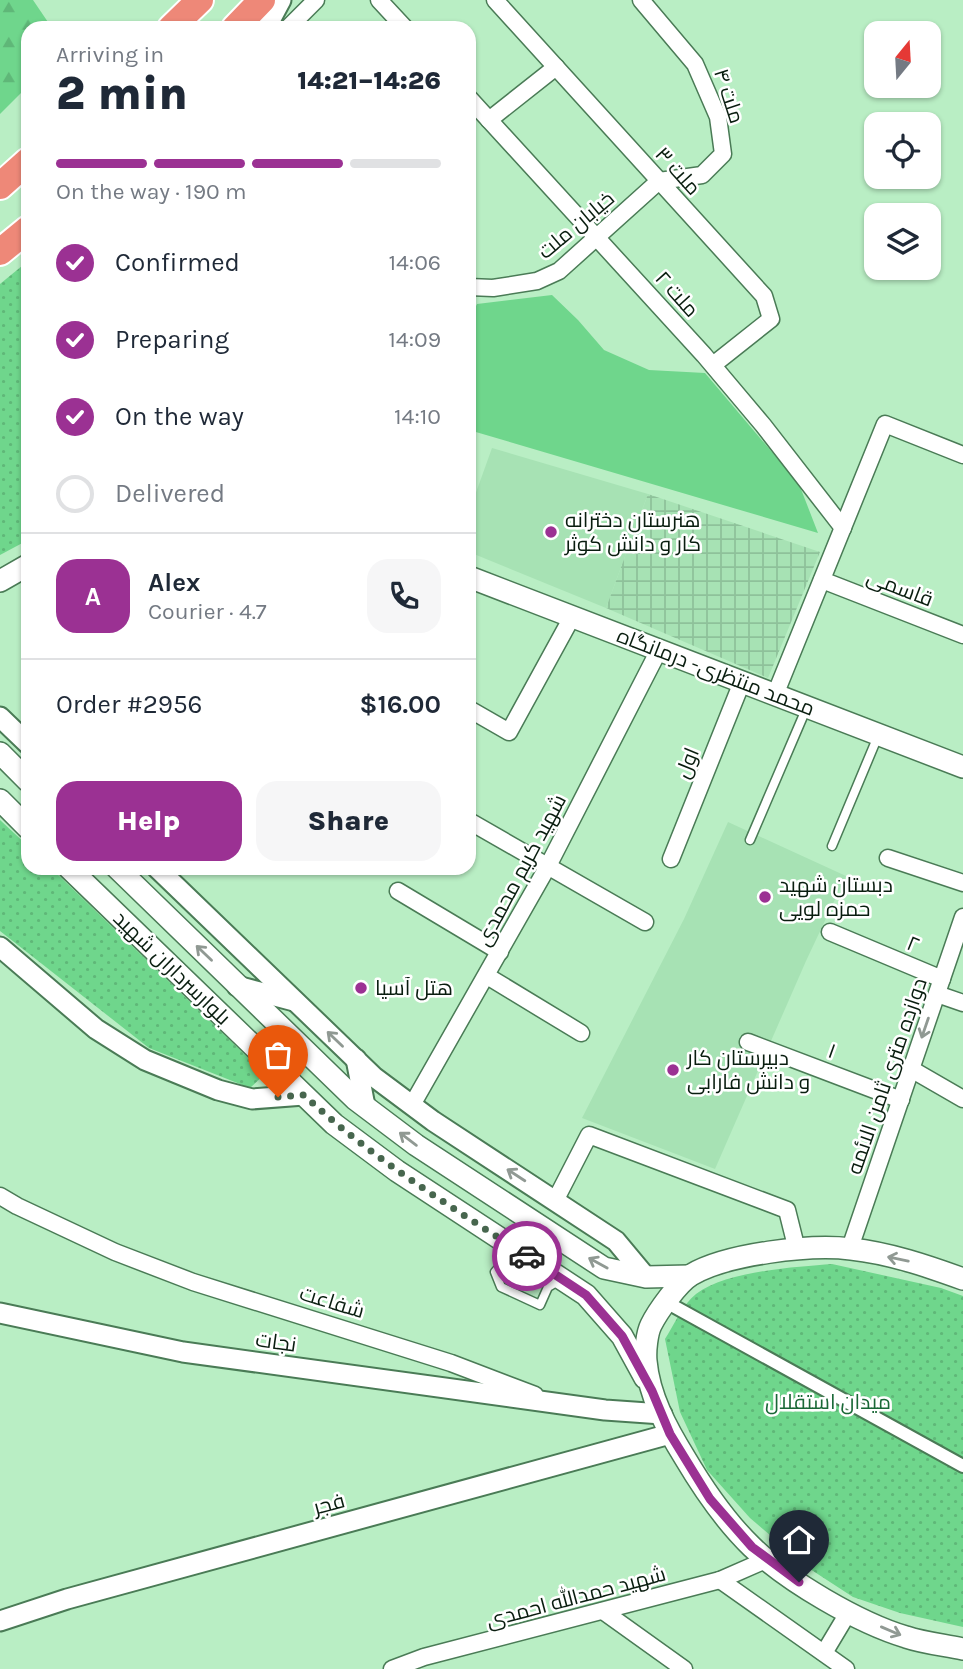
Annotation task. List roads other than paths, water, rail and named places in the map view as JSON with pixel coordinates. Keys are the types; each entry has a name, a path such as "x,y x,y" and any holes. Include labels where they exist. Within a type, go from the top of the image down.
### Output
{"highway":[{"path":"242,21 262,0"},
{"path":"178,21 198,2"},
{"path":"0,165 21,151"},
{"path":"0,186 21,166"},
{"path":"0,252 21,235"}],"main road":[{"path":"0,581 21,569"},
{"name":"محمد منتظری- درمانگاه","path":"476,580 963,767"},
{"path":"0,753 21,774"},
{"path":"0,800 21,821"},
{"name":"بلوارسرداران شهید","path":"76,875 334,1124 397,1171 586,1295 622,1336 652,1391"},
{"name":"بلوارسرداران شهید","path":"124,875 365,1106 416,1145 604,1268 646,1277 689,1276"},
{"path":"963,1279 915,1262 850,1248 797,1250 719,1264 689,1276 666,1302 650,1327 645,1359 652,1391 670,1434 710,1499 752,1547 799,1582 848,1613 905,1637 963,1649"}],"street":[{"path":"270,21 281,0"},
{"path":"295,21 316,0"},
{"path":"379,0 398,21"},
{"name":"ملت ۳","path":"495,0 764,296 771,320 713,365"},
{"name":"ملت ۴","path":"641,0 695,64 718,117 723,154 702,175 659,181"},
{"path":"489,120 556,67"},
{"name":"ملت ۲","path":"476,106 713,365 843,528"},
{"name":"خیابان ملت","path":"476,287 493,288 537,281 559,271 659,181"},
{"path":"775,695 885,424 963,455"},
{"name":"قاسمی","path":"822,580 963,635"},
{"path":"476,713 509,732 572,617"},
{"name":"شهید کریم محمدی","path":"412,1105 488,976 548,866 659,650"},
{"name":"اول","path":"671,859 742,682"},
{"path":"0,718 21,738"},
{"path":"476,825 645,922"},
{"path":"888,858 963,883"},
{"path":"164,875 374,1077 616,1241 646,1277"},
{"path":"398,891 500,952"},
{"name":"دوازده متری ثامن الائمه","path":"850,1248 963,917"},
{"name":"۲","path":"830,932 939,986 963,1003"},
{"path":"0,947 96,1028 145,1060 218,1090 252,1098 304,1095"},
{"path":"488,976 581,1034"},
{"path":"237,986 295,1001"},
{"name":"۱","path":"748,1042 901,1100"},
{"path":"356,1059 365,1106"},
{"path":"911,1069 963,1099"},
{"path":"555,1200 589,1135 787,1210 797,1250"},
{"name":"شفاعت","path":"0,1196 115,1252 193,1282 451,1363 549,1401 605,1410 662,1414"},
{"path":"666,1302 963,1466"},
{"name":"نجات","path":"0,1313 183,1352 549,1401"},
{"name":"فجر","path":"0,1621 67,1599 670,1434"},
{"name":"شهید حمدالله احمدی","path":"392,1669 424,1657 720,1580 768,1559"},
{"path":"720,1580 846,1669"},
{"path":"603,1611 684,1669"},
{"path":"824,1653 848,1613"},
{"path":"424,1657 440,1669"}],"lane":[{"path":"750,840 807,707"},
{"path":"832,846 879,735"},
{"path":"499,1237 502,1264 495,1272 501,1287 540,1304 548,1287 561,1279"}],"place":[{"name":"هنرستان دخترانه کار و دانش کوثر","path":"551,532"},
{"name":"دبستان شهید حمزه لویی","path":"765,897"},
{"name":"هتل آسیا","path":"361,988"},
{"name":"دبیرستان کار و دانش فارابی","path":"673,1070"}],"park label":[{"name":"میدان استقلال","path":"828,1402"}]}
